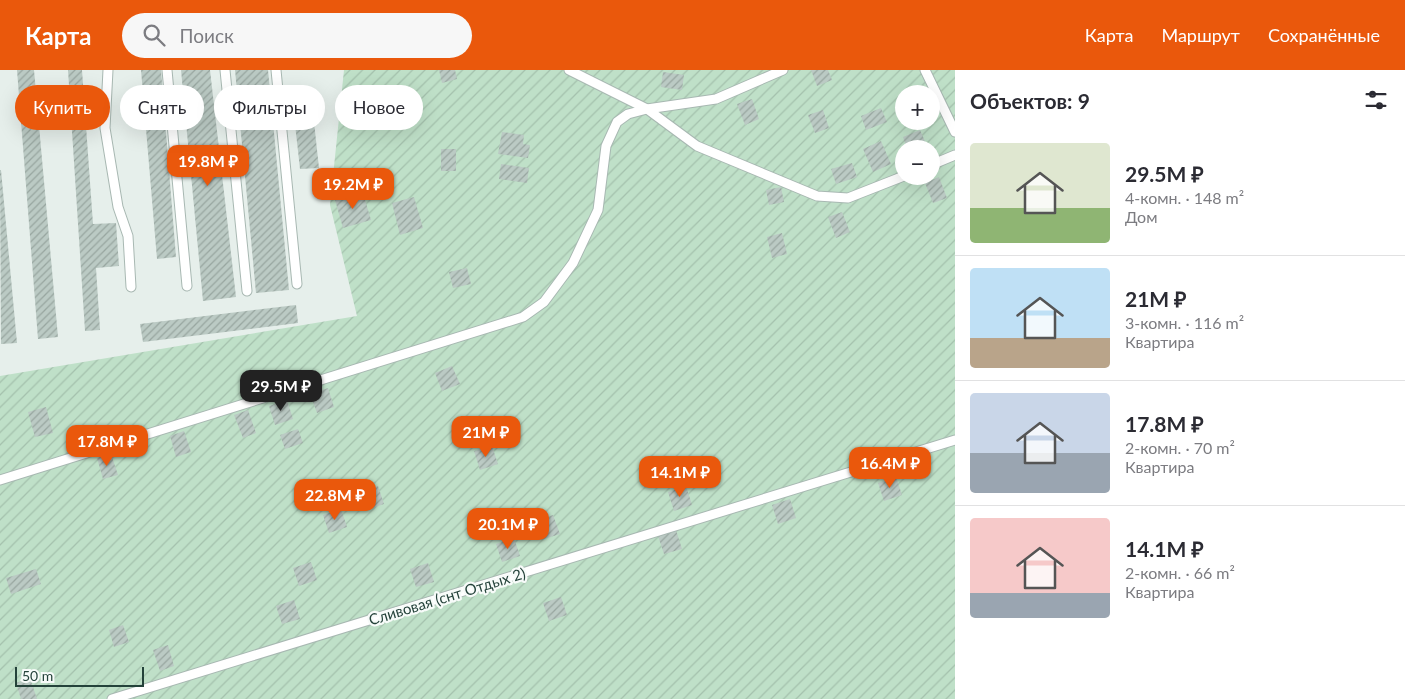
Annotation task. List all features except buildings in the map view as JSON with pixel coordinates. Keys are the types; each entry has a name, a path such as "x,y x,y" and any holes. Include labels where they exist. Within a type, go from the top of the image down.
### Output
{"lane":[{"path":"108,70 105,128 118,207 128,236 131,287"},
{"path":"167,70 187,286"},
{"path":"225,70 247,291"},
{"path":"276,70 297,284"},
{"path":"569,70 647,108 696,146 817,196 848,198 895,180"},
{"path":"0,480 523,317 544,302 573,263 598,210 606,146 617,122 628,114 647,108 716,99 783,70"},
{"path":"925,70 955,132"},
{"path":"940,161 955,155"},
{"name":"Сливовая (снт Отдых 2)","path":"112,699 955,440"}],"green space":[{"path":"344,70 955,70 955,699 0,699 0,376 357,316 330,205 338,130 423,130 423,85 342,85"}]}
